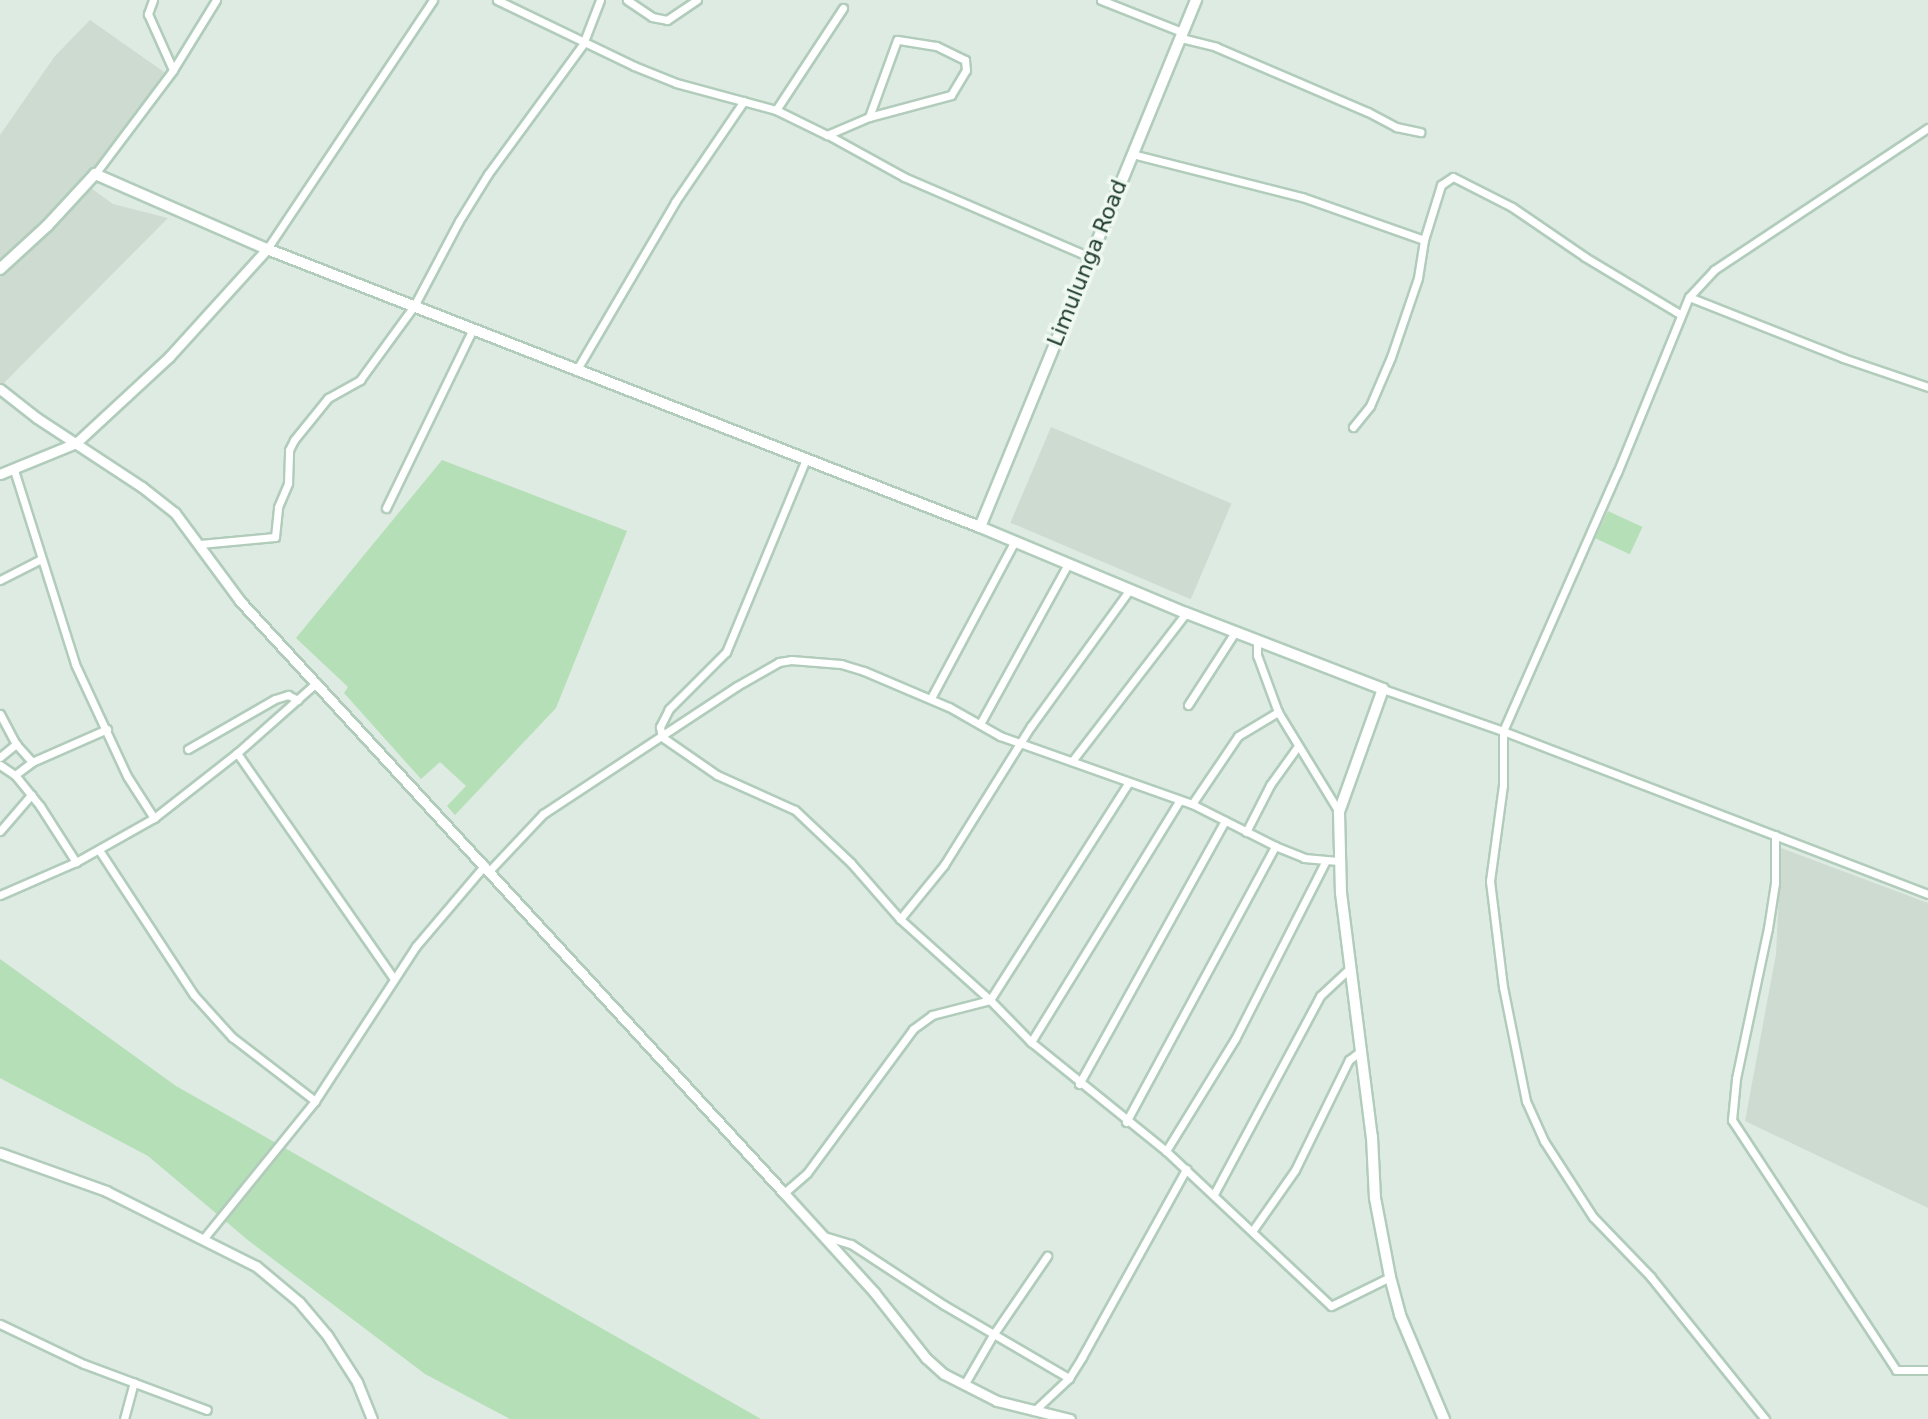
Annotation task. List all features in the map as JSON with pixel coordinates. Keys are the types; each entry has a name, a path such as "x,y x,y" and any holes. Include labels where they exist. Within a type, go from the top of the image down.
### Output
{"main road":[{"name":"Limulunga Road","path":"980,527 1196,0"},
{"path":"0,269 47,226 95,174 267,249 980,527 1186,613 1383,689 1339,812 1338,861 1349,969 1362,1050 1375,1198 1390,1277 1400,1315 1444,1419"}],"street":[{"path":"153,0 148,14 173,70"},
{"path":"95,174 173,70 216,0"},
{"path":"0,474 76,443 169,357 267,249 433,0"},
{"path":"497,0 583,44 676,83 776,110 904,177 1090,257"},
{"path":"200,544 275,537 278,507 288,483 289,450 294,440 328,398 360,380 414,306 488,174 583,44 600,0"},
{"path":"627,0 652,17 667,20 697,0"},
{"path":"1101,0 1368,112 1396,127 1420,132"},
{"path":"776,110 843,8"},
{"path":"827,135 869,117 951,95 966,70 965,60 936,46 897,40 869,117"},
{"path":"576,371 675,202 744,101"},
{"path":"1765,1419 1651,1277 1593,1217 1544,1141 1526,1101 1503,987 1490,881 1503,785 1503,731 1617,473 1689,297 1714,270 1928,128"},
{"path":"1132,154 1302,197 1424,240"},
{"path":"1353,427 1370,406 1391,357 1418,278 1424,240 1441,185 1453,177 1512,207 1585,257 1680,314"},
{"path":"1689,297 1843,358 1928,387"},
{"path":"386,508 473,329"},
{"path":"0,389 175,513 240,601 784,1193 926,1358 964,1385 997,1401 1070,1419"},
{"path":"806,459 726,652 669,709 660,727 662,737 717,775 795,810 841,853 900,919 990,1000 1031,1042 1126,1122 1166,1151 1331,1306 1390,1277"},
{"path":"14,470 75,664 127,776 154,818"},
{"path":"931,698 1015,541"},
{"path":"0,580 21,572 41,559"},
{"path":"980,724 1068,564"},
{"path":"900,919 944,865 1020,743 1130,589"},
{"path":"1072,761 1186,613"},
{"path":"1188,705 1235,632"},
{"path":"1257,640 1261,668 1278,712 1339,812"},
{"path":"204,1238 315,1101 394,979 446,907 543,814 737,686 779,662 841,664 931,698 1020,743 1192,804 1275,846 1325,862 1338,861"},
{"path":"0,895 76,862 154,818 237,753 316,683"},
{"path":"1383,689 1503,731 1928,894"},
{"path":"188,749 275,699 288,695 298,700"},
{"path":"1192,804 1238,736 1278,712"},
{"path":"0,714 16,744 32,762"},
{"path":"15,775 32,762 107,729"},
{"path":"0,757 16,744"},
{"path":"1246,832 1270,785 1298,746"},
{"path":"237,753 394,979"},
{"path":"0,765 15,775 31,795 76,862"},
{"path":"784,1193 807,1173 913,1029 932,1015 990,1000 1128,783"},
{"path":"0,831 31,795"},
{"path":"1031,1042 1180,800"},
{"path":"1079,1084 1225,821"},
{"path":"1775,835 1775,883 1736,1079 1732,1120 1896,1370 1928,1370"},
{"path":"1126,1122 1275,846"},
{"path":"99,850 194,995 232,1037 315,1101"},
{"path":"1166,1151 1235,1039 1325,862"},
{"path":"1214,1194 1320,996 1349,969"},
{"path":"1253,1230 1295,1170 1349,1060 1362,1050"},
{"path":"0,1153 106,1191 256,1266 299,1302 327,1335 357,1382 372,1419"},
{"path":"1034,1411 1069,1378 1186,1169"},
{"path":"822,1235 851,1244 993,1335 1069,1378"},
{"path":"964,1385 993,1335 1047,1256"},
{"path":"0,1324 50,1350 207,1410"},
{"path":"124,1419 134,1382"}],"shaded area":[{"path":"90,20 164,72 131,129 84,183 113,204 168,218 0,387 0,135 55,56"},
{"path":"1051,427 1231,504 1191,599 1010,523"},
{"path":"1781,848 1928,903 1928,1208 1745,1121 1776,954"}],"green space":[{"path":"442,460 627,531 556,708 455,815 447,806 466,786 440,762 421,779 344,693 348,687 296,638"},
{"path":"1608,511 1642,527 1630,554 1595,538"},
{"path":"0,959 176,1086 761,1419 510,1419 425,1374 249,1241 148,1156 0,1078"}]}
